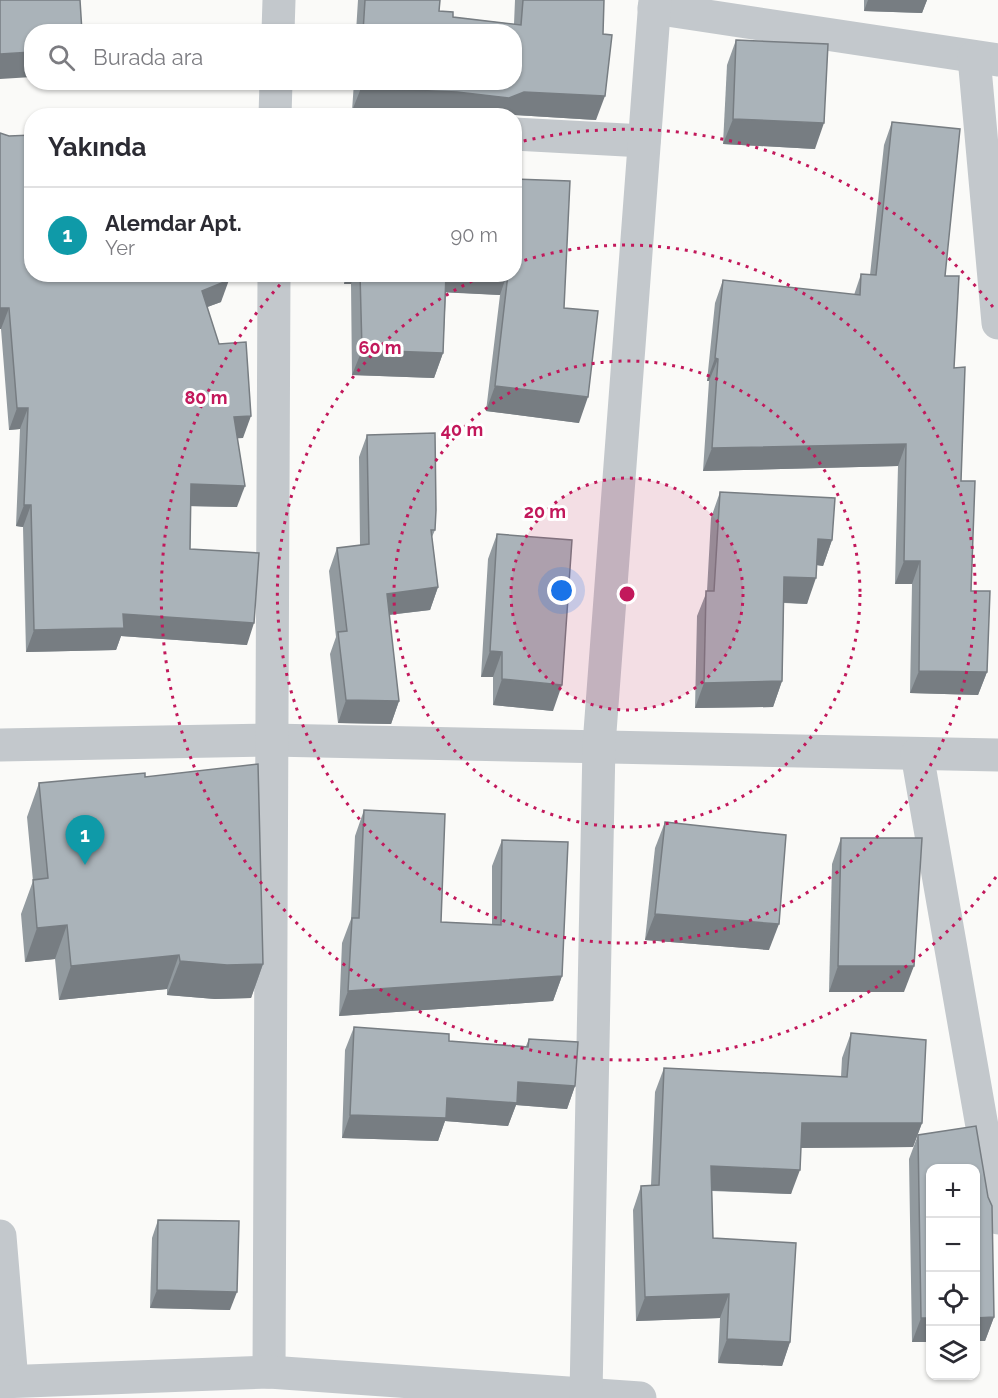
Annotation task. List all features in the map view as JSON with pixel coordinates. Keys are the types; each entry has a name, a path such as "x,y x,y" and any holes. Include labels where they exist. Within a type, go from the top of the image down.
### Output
{"street":[{"path":"278,24 279,0"},
{"path":"586,1394 599,746 655,4 986,59 998,323"},
{"path":"275,108 276,90"},
{"path":"522,134 644,141"},
{"path":"269,1372 274,282"},
{"path":"0,745 271,740 998,755"},
{"path":"917,754 998,1218"},
{"path":"0,1236 6,1382 269,1372 389,1390 586,1394 640,1398"}],"building":[{"path":"0,0 80,0 82,24 24,24 24,52 0,54"},
{"path":"365,0 440,0 439,11 453,12 453,17 512,24 364,24"},
{"path":"523,0 604,0 603,34 612,35 605,96 524,92 509,98 457,92 409,90 522,90"},
{"path":"736,40 828,44 824,123 733,119"},
{"path":"892,122 960,129 945,276 959,276 954,368 965,367 961,481 975,481 971,591 990,591 987,672 919,671 920,561 904,561 906,444 712,448 718,359 715,358 723,280 860,295 861,274 876,275"},
{"path":"0,133 9,136 24,135 24,282 224,282 202,291 219,344 246,342 251,416 234,417 245,486 191,484 190,549 259,553 254,623 123,614 124,628 34,630 31,505 24,505 28,408 17,408 9,308 0,308"},
{"path":"522,179 570,181 564,308 598,311 588,397 495,386 507,282 522,282"},
{"path":"360,282 446,282 443,353 362,350"},
{"path":"435,433 436,510 435,530 431,530 438,587 387,594 399,701 346,700 338,632 347,631 337,548 369,544 367,435"},
{"path":"720,492 835,498 832,540 818,539 816,578 784,577 782,681 704,683 706,591 714,591"},
{"path":"497,534 572,540 562,685 502,679 502,652 490,651"},
{"path":"258,764 263,964 227,965 180,961 179,955 71,966 67,925 37,928 33,880 48,878 39,783 145,773 145,777"},
{"path":"364,810 445,814 441,922 501,925 502,840 568,842 562,976 348,991 352,918 359,918"},
{"path":"665,822 786,835 779,924 655,914"},
{"path":"841,838 922,838 914,966 838,966"},
{"path":"354,1027 449,1034 449,1041 528,1047 529,1039 578,1042 575,1086 518,1082 517,1103 447,1098 446,1118 350,1115"},
{"path":"851,1033 926,1040 922,1123 802,1123 800,1170 711,1166 713,1238 796,1243 790,1342 727,1339 729,1294 645,1297 641,1186 659,1185 664,1068 847,1077"},
{"path":"976,1126 988,1197 992,1206 994,1317 980,1318 980,1164 926,1164 926,1318 921,1318 918,1135"},
{"path":"158,1220 239,1221 237,1292 157,1290"}],"place":[{"name":"Alemdar Apt.","path":"85,865"}]}
